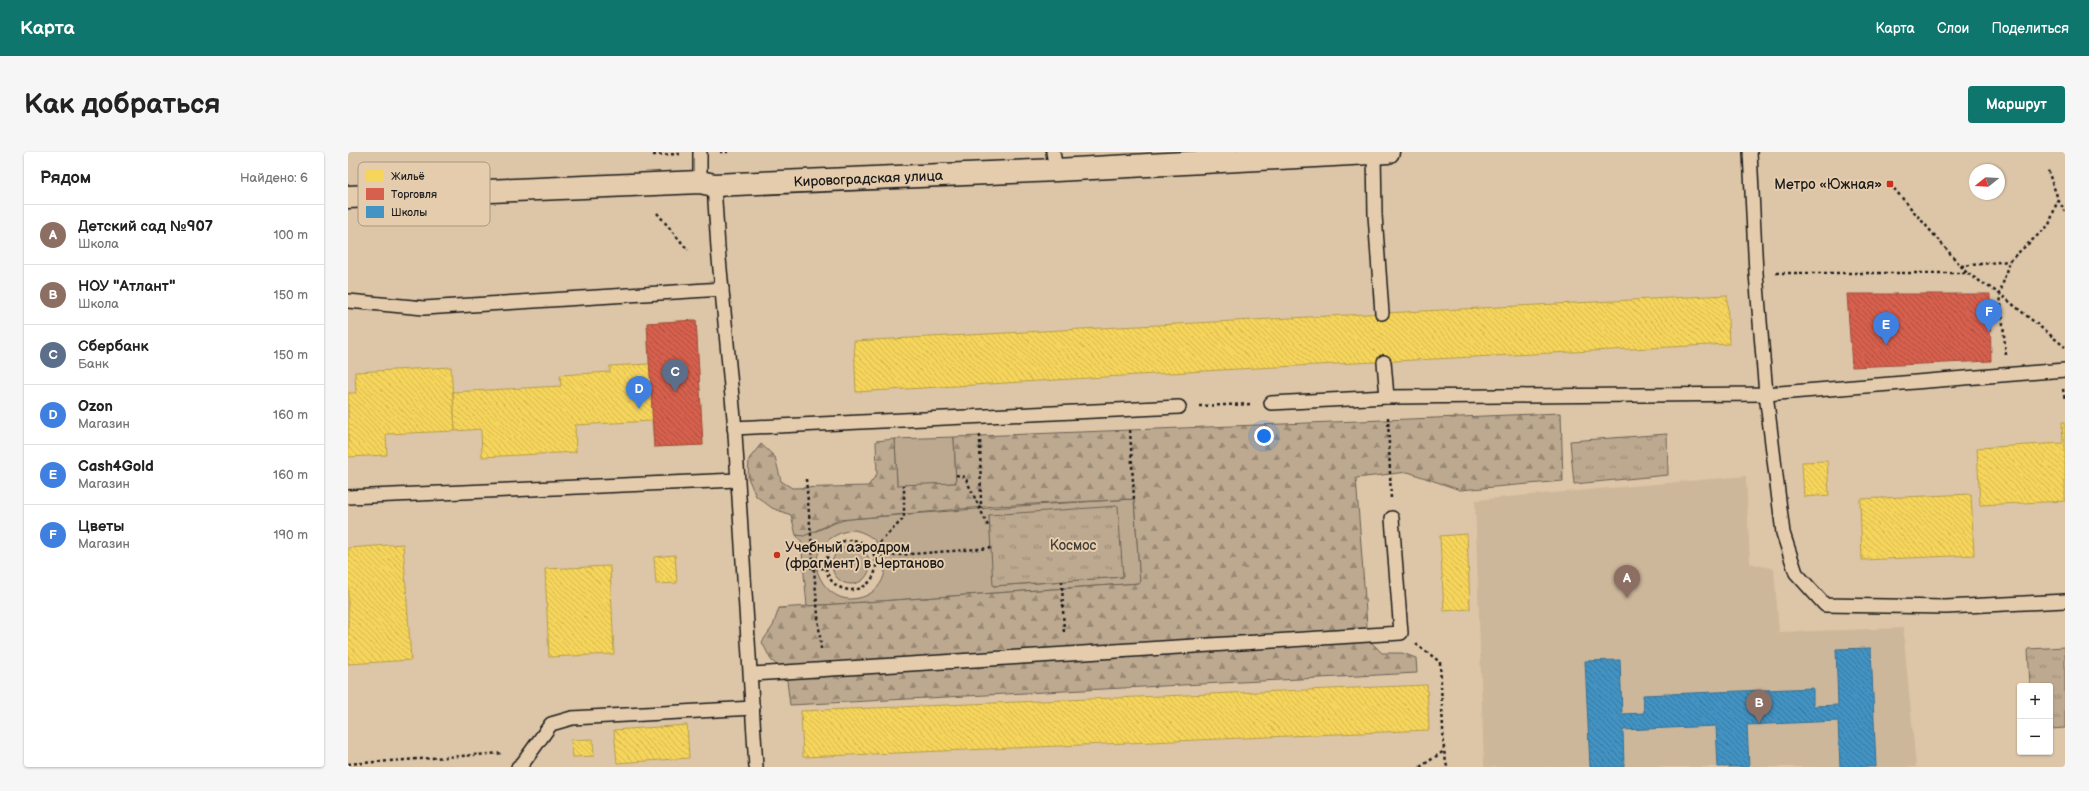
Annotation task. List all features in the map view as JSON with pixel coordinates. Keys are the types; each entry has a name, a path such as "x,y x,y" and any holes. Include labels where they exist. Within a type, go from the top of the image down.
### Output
{"street":[{"name":"Кировоградская улица","path":"490,192 707,184 1055,161 1378,152"},
{"name":"Кировоградская улица","path":"348,197 358,197"}],"lane":[{"path":"700,152 707,184 722,289 752,674 756,767"},
{"path":"1378,152 1375,214 1382,313"},
{"path":"1750,152 1756,273 1766,394 1783,534 1796,573 1826,605 1946,607 2065,601"},
{"path":"348,301 424,308 722,289"},
{"path":"1384,362 1387,397"},
{"path":"1271,403 1387,397 1766,394 2008,376 2065,370"},
{"path":"734,428 1179,407"},
{"path":"348,497 738,480"},
{"path":"752,674 1402,633 1392,518"},
{"path":"518,767 523,763 551,724 572,718 753,708"}],"path":[{"path":"653,155 685,154 685,152"},
{"path":"2048,168 2058,199 2065,211"},
{"path":"1890,184 1967,273 2000,294 2065,347"},
{"path":"2008,376 2000,294 2009,261 2049,225 2058,199"},
{"path":"657,213 688,250"},
{"path":"1961,266 2009,261"},
{"path":"1756,273 1967,273"},
{"path":"1387,397 1392,518"},
{"path":"1179,407 1271,403"},
{"path":"1129,409 1134,499"},
{"path":"979,417 981,509"},
{"path":"956,475 965,477 989,528"},
{"path":"806,479 823,670"},
{"path":"871,550 904,518 904,485"},
{"path":"850,540 858,541 866,544 871,550 875,559 874,573 866,585 859,588 845,589 838,586 829,576 826,569 826,560 829,552 841,542 850,540"},
{"path":"875,559 885,556 991,548"},
{"path":"804,568 815,567 826,569"},
{"path":"1062,581 1065,654"},
{"path":"1402,633 1440,662 1444,752 1447,767"},
{"path":"348,764 531,750"},
{"path":"1420,767 1444,752"}],"shaded area":[{"path":"1746,476 1750,563 1774,569 1779,632 1903,628 1916,767 1484,767 1475,500"}],"green space":[{"path":"1561,413 1563,481 1460,490 1408,472 1356,478 1368,639 1382,653 1402,653 1416,658 1417,673 790,705 786,673 771,660 762,642 773,626 779,608 1140,583 1134,499 994,506 839,520 804,536 796,535 791,515 772,508 756,496 748,478 749,459 761,444 775,457 781,481 792,488 868,486 877,474 876,441 895,439 897,485 956,483 954,437"},
{"path":"1667,434 1668,475 1574,484 1570,441"},
{"path":"954,437 956,483 897,486 895,439"},
{"path":"1134,499 1140,583 807,606 801,541 796,535 809,534 843,520 850,519","holes":["989,515 1123,577 994,586","854,530 868,536 878,544 884,556 885,568 883,579 876,589 865,596 846,599 831,592 825,586 818,573 816,564 818,555 828,541 835,535"]},
{"name":"Космос","path":"1118,506 1123,577 993,586 989,515"},
{"path":"851,546 861,549 867,555 870,565 867,575 861,581 851,584 841,581 835,575 832,565 835,555 841,549"},
{"path":"2065,647 2065,728 2053,729 2053,683 2030,683 2028,649"}],"building: Жильё":[{"path":"1727,295 1729,344 1237,369 856,392 854,341"},
{"path":"696,320 703,445 654,447 652,421 575,425 576,452 482,457 481,429 455,431 453,392 561,386 560,375 610,372 610,366 649,364 647,323"},
{"path":"451,367 455,431 386,434 387,455 348,457 348,393 356,393 355,372"},
{"path":"2062,422 2065,422 2065,501 1980,505 1977,448 2063,443"},
{"path":"1827,461 1829,495 1804,497 1802,462"},
{"path":"1971,494 1974,555 1862,560 1860,499"},
{"path":"1467,534 1470,609 1444,611 1440,536"},
{"path":"403,544 411,660 348,664 348,548"},
{"path":"675,555 677,583 656,584 654,557"},
{"path":"610,566 614,654 549,657 545,569"},
{"path":"1427,685 1429,730 803,757 801,711"},
{"path":"687,725 689,758 617,763 614,730"},
{"path":"593,739 594,756 573,757 571,740"}],"building: Торговля":[{"path":"1847,294 1990,294 1991,361 1852,367"},
{"path":"696,320 703,445 654,447 647,323"}],"building: Школы":[{"path":"1871,648 1876,767 1840,767 1838,721 1747,725 1749,767 1718,767 1716,726 1623,730 1624,767 1590,767 1585,661 1620,660 1622,714 1644,713 1643,695 1813,688 1813,706 1838,705 1836,649"}],"place":[{"name":"Метро «Южная»","path":"1890,184"},
{"name":"Цветы","path":"1989,332"},
{"name":"Cash4Gold","path":"1886,345"},
{"name":"Сбербанк","path":"675,392"},
{"name":"Ozon","path":"639,409"},
{"name":"Учебный аэродром (фрагмент) в Чертаново","path":"777,555"},
{"name":"Детский сад №907","path":"1627,598"},
{"name":"НОУ \"Атлант\"","path":"1759,723"}]}
